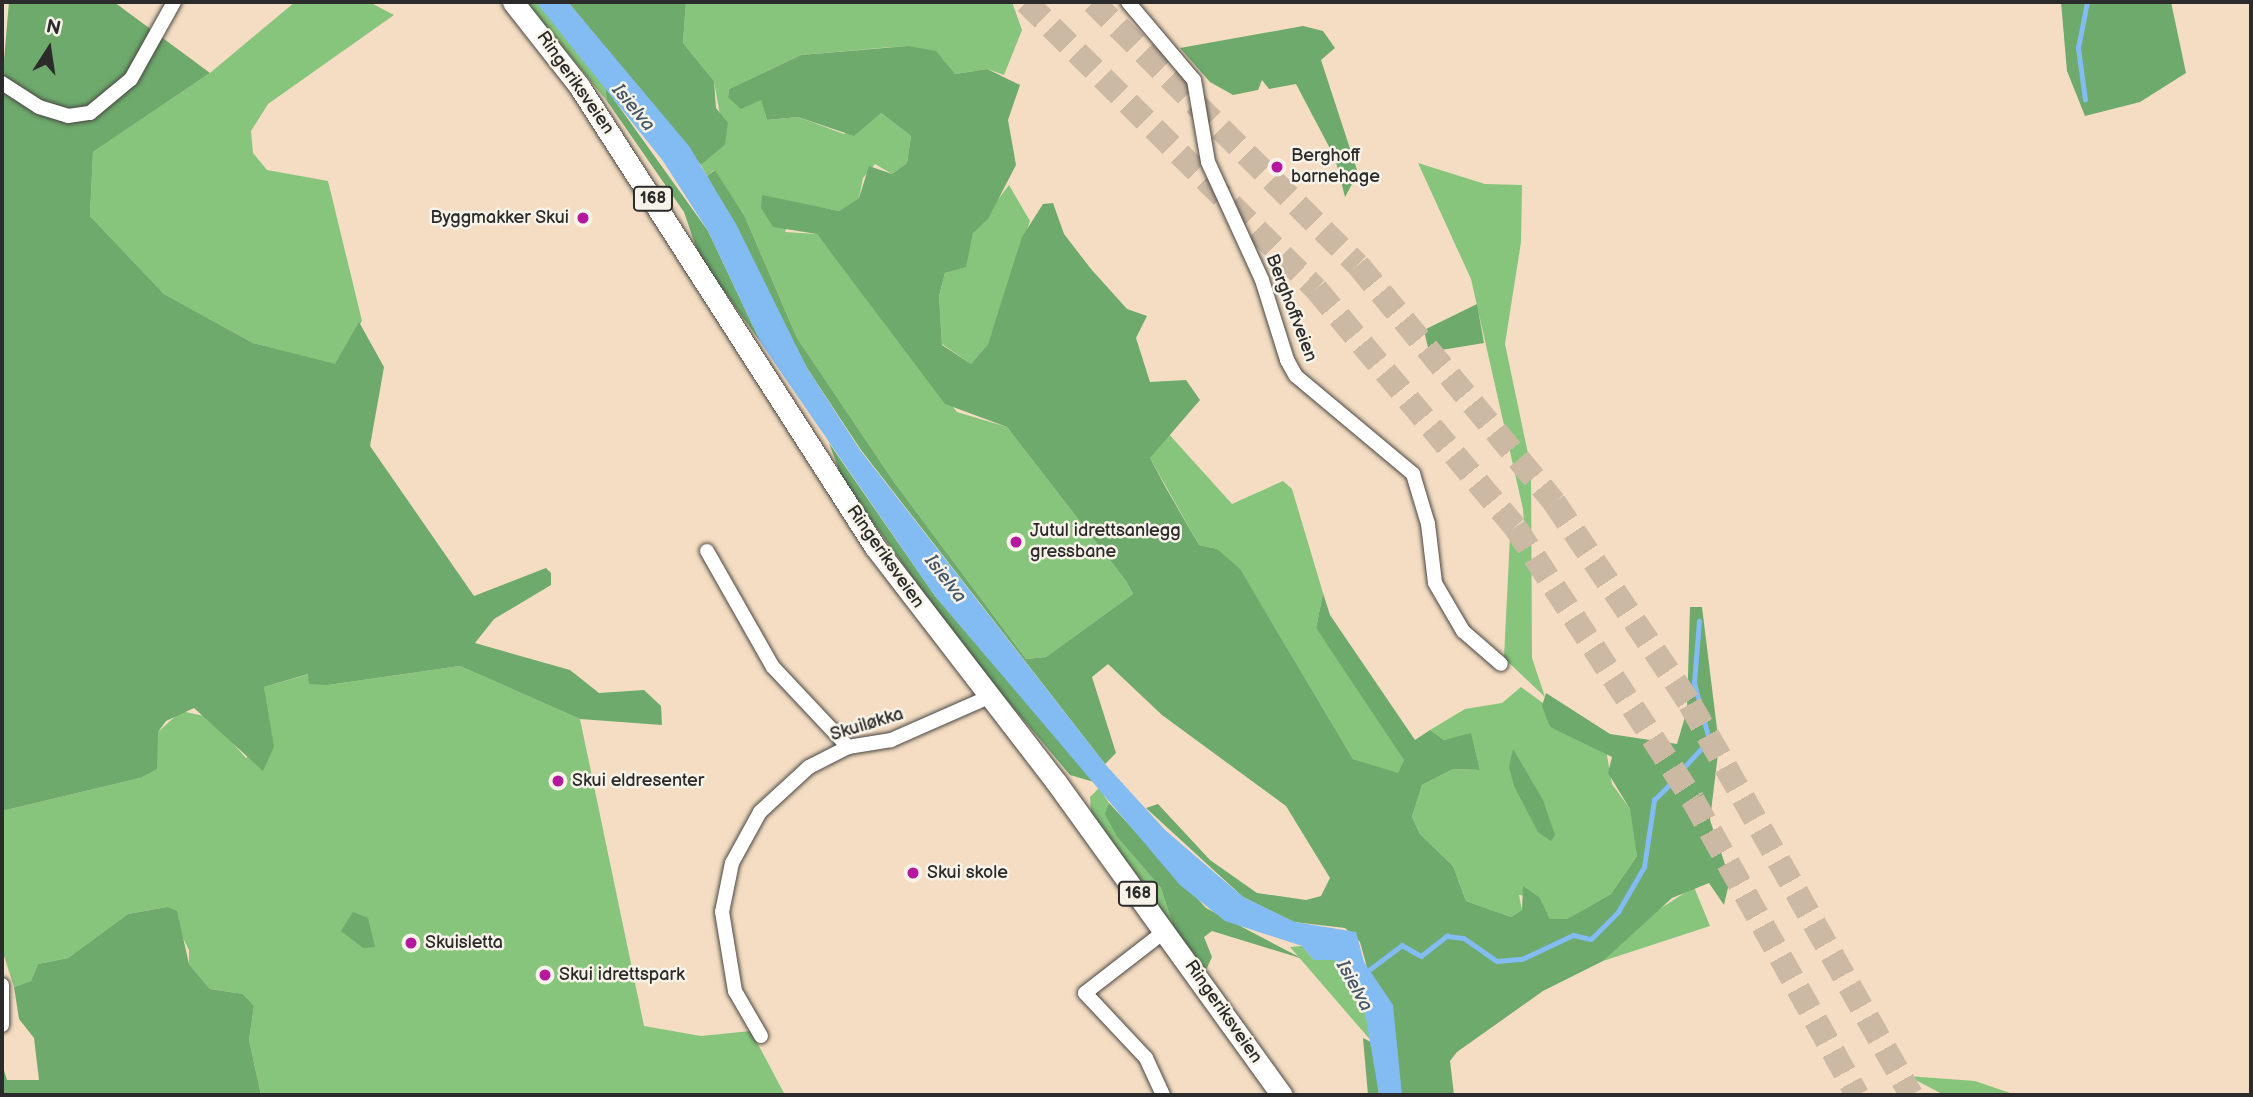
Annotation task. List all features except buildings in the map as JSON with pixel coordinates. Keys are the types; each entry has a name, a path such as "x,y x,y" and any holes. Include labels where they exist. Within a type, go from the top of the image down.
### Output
{"main road":[{"name":"Ringeriksveien","path":"513,2 579,86 875,547 1165,931 1282,1095"}],"street":[{"path":"2,83 39,107 68,116 90,113 131,79 174,2"},
{"name":"Berghoffveien","path":"1128,2 1194,80 1208,162 1262,280 1287,360 1296,376 1413,474 1428,524 1435,583 1463,631 1501,664"},
{"path":"707,551 773,667 848,747"},
{"name":"Skuiløkka","path":"761,1036 747,1020 725,959 722,912 732,863 760,812 790,782 848,747 891,740 989,697"},
{"path":"1163,1095 1146,1058 1085,993 1165,931"},
{"path":"2,985 2,1025"}],"green space":[{"path":"9,2 114,2 210,73 93,152 90,216 164,294 253,343 335,364 359,322 384,367 370,446 474,596 546,568 551,573 551,585 494,619 475,643 570,670 599,693 644,690 661,706 662,725 580,719 460,666 328,685 309,684 308,674 264,687 274,747 263,771 194,708 166,721 158,732 157,769 140,778 2,811 2,83"},
{"path":"295,2 369,2 394,15 268,104 251,131 253,153 267,170 328,181 362,321 335,365 253,343 164,294 90,216 93,152 210,73"},
{"path":"526,2 536,2 549,15 605,87 607,101"},
{"path":"568,2 686,2 683,43 714,81 716,108 728,123 725,145 701,165"},
{"path":"686,2 1012,2 1022,30 1004,75 987,69 955,74 908,46 880,48 801,55 729,89 728,97 761,99 767,120 798,117 844,134 881,113 911,136 907,163 892,174 875,164 863,178 859,198 839,211 796,203 785,232 817,234 957,412 1007,427 1126,581 1133,594 1046,657 1026,659 894,482 797,338 745,217 714,170 707,176 701,165 725,145 714,81 683,43"},
{"path":"2061,2 2171,2 2186,73 2140,102 2085,116 2067,71"},
{"path":"1303,26 1323,31 1335,48 1321,60 1358,173 1345,197 1335,158 1296,84 1269,89 1262,80 1258,90 1233,95 1210,82 1180,48"},
{"path":"908,46 936,51 955,74 987,69 1020,85 1008,120 1016,165 988,219 973,233 966,267 945,273 939,296 942,345 971,364 988,344 1022,237 1043,204 1053,203 1064,234 1091,269 1127,309 1147,316 1136,338 1150,382 1186,380 1200,400 1150,458 1166,488 1199,545 1217,549 1240,569 1353,759 1398,773 1404,760 1316,628 1323,593 1330,615 1415,740 1430,730 1444,740 1471,733 1480,770 1453,769 1422,785 1412,817 1420,834 1453,866 1466,901 1511,917 1522,910 1523,886 1540,898 1550,919 1567,919 1611,894 1637,856 1630,809 1608,773 1612,757 1550,727 1542,706 1546,693 1610,734 1677,744 1687,710 1690,607 1702,607 1719,745 1710,820 1730,879 1724,905 1709,883 1672,898 1603,961 1543,991 1457,1052 1450,1061 1454,1095 1402,1095 1360,942 1345,928 1294,922 1243,897 1146,808 1158,804 1210,860 1257,893 1306,900 1321,896 1330,878 1286,806 1162,715 1108,664 1092,677 1116,753 1105,764 861,450 807,368 707,176 715,170 745,217 797,338 894,482 1026,659 1046,657 1133,594 1126,581 1007,427 945,404 817,234 773,227 761,208 762,195 839,211 859,198 869,166 892,174 907,163 911,136 881,113 854,136 798,117 767,120 761,100 741,109 728,97 729,89 801,55"},
{"path":"605,87 708,231 761,343 699,256 684,212 607,101"},
{"path":"1418,163 1485,184 1522,185 1521,242 1505,344 1531,468 1532,658 1545,697 1504,658 1510,536 1525,535 1523,509 1471,279"},
{"path":"1009,185 1030,221 988,344 971,364 942,344 939,296 945,273 965,267 973,232"},
{"path":"1477,304 1484,343 1429,352 1424,330"},
{"path":"1167,432 1232,504 1283,481 1292,489 1323,593 1316,628 1399,749 1404,760 1398,774 1353,759 1254,593 1217,549 1199,545 1150,458"},
{"path":"829,443 935,596 1094,782 1070,775 968,654 843,481"},
{"path":"460,666 580,719 644,1026 701,1036 751,1031 785,1095 261,1095 249,1040 254,1006 243,994 210,989 189,964 189,950 167,907 128,914 68,958 38,964 31,981 14,987 2,950 2,811 140,778 158,732 181,711 209,717 246,758 269,740 264,687 309,674 328,685"},
{"path":"1521,687 1543,703 1550,727 1606,750 1612,784 1630,809 1635,831 1637,856 1611,894 1567,919 1550,919 1540,898 1519,895 1522,910 1511,917 1466,901 1453,866 1420,834 1412,817 1422,785 1453,769 1480,770 1471,734 1444,740 1430,730 1465,709 1502,703"},
{"path":"1513,749 1543,800 1555,835 1551,841 1538,832 1514,786 1509,767"},
{"path":"1099,788 1109,803 1106,814 1117,837 1161,888 1174,928 1091,814 1090,797"},
{"path":"1109,803 1206,908 1303,959 1212,931 1204,937 1212,957 1206,970 1174,928 1161,888 1117,837 1105,814"},
{"path":"1694,887 1710,926 1603,961 1636,924"},
{"path":"167,907 177,911 189,964 210,989 243,994 254,1006 249,1040 261,1095 2,1095 2,1064 7,1080 39,1080 34,1038 19,1019 14,987 31,981 38,964 68,958 128,914"},
{"path":"353,912 368,918 375,947 363,948 341,931"},
{"path":"1302,946 1314,960 1335,960 1365,1012 1373,1043 1290,947"},
{"path":"1363,1038 1373,1043 1379,1095 1368,1095"},
{"path":"1908,1076 1975,1081 2016,1095 1944,1095"}],"water":[{"name":"Isielva","path":"536,2 568,2 689,146 736,224 807,368 860,450 1105,764 1165,830 1243,897 1295,922 1356,932 1364,962 1393,1005 1402,1095 1379,1095 1365,1012 1335,960 1314,960 1302,946 1225,921 1180,885 935,596 761,343 708,231 663,161"}],"waterway":[{"path":"2085,100 2078,48 2087,2"},
{"path":"1686,765 1709,740 1694,683 1699,621"},
{"name":"Isielva","path":"1365,973 1402,945 1421,956 1447,936 1464,938 1497,961 1522,959 1573,935 1591,939 1618,912 1644,867 1654,800 1675,779"}],"tunnel":[{"path":"1026,2 1316,289 1515,527 1693,800 1857,1095"},
{"path":"1093,2 1358,265 1554,502 1690,704 1911,1095"}],"place":[{"name":"Berghoff barnehage","path":"1277,167"},
{"name":"Byggmakker Skui","path":"583,218"},
{"name":"Jutul idrettsanlegg gressbane","path":"1016,542"},
{"name":"Skui eldresenter","path":"558,781"},
{"name":"Skui skole","path":"913,873"},
{"name":"Skuisletta","path":"411,943"},
{"name":"Skui idrettspark","path":"545,975"}]}
